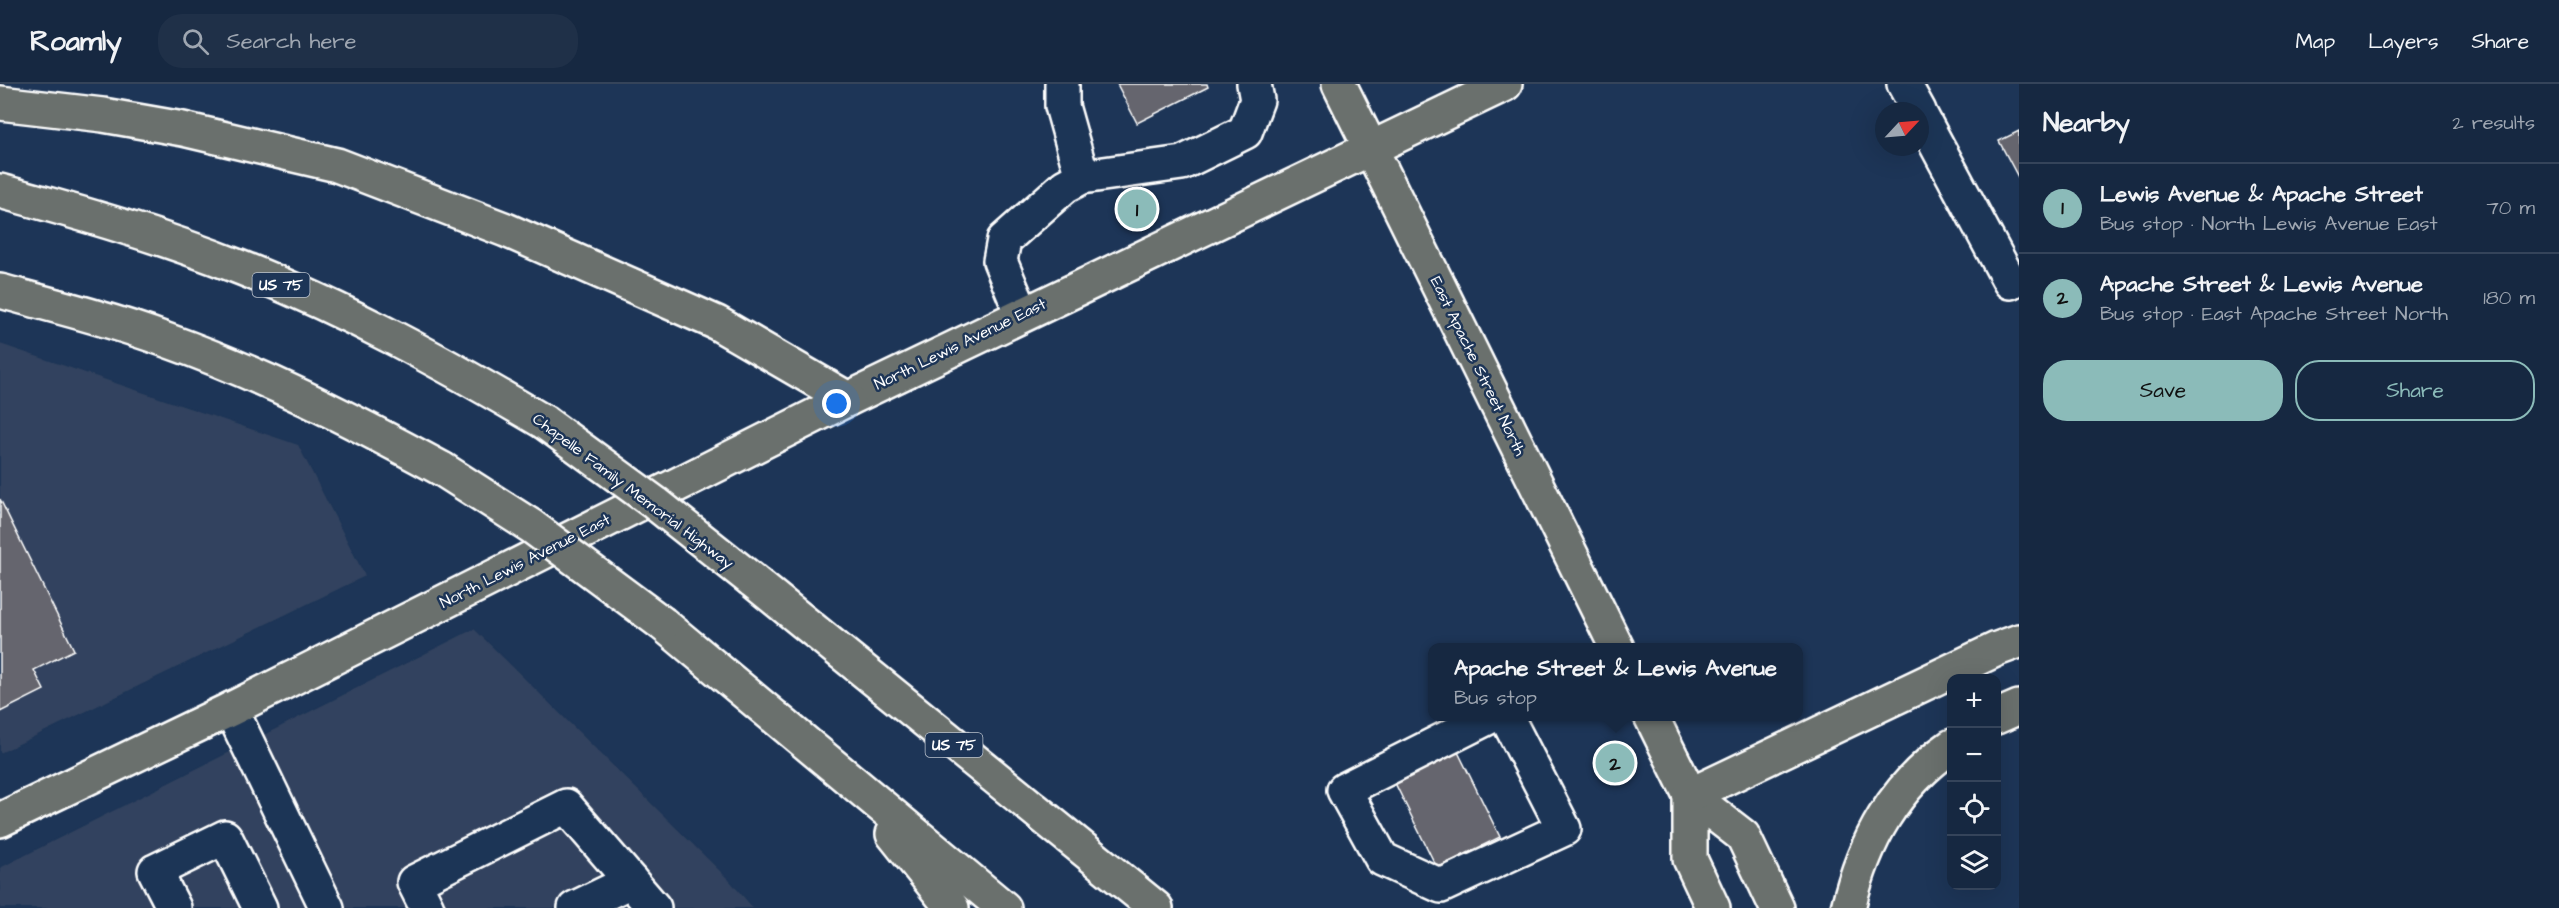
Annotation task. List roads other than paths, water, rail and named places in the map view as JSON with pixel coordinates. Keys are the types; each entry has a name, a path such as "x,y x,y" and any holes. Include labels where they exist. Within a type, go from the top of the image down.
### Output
{"main road":[{"name":"East Apache Street North","path":"1340,84 1615,643"},
{"name":"North Lewis Avenue East","path":"0,820 231,708 848,399 1505,84"},
{"path":"0,104 102,115 183,129 337,165 506,230 717,323 848,399"},
{"name":"Chapelle Family Memorial Highway","path":"0,191 110,221 239,267 371,325 458,371 544,422 655,503 752,580 1156,908"},
{"path":"0,291 63,307 166,339 261,377 349,418 442,469 531,526 663,624 1004,908"},
{"path":"1690,795 1997,649 2019,641"},
{"path":"2001,715 2019,707"},
{"path":"1653,721 1690,795 1743,836 1777,908"},
{"path":"1848,908 1863,855 1897,796 1921,770 1947,750"},
{"path":"848,779 952,908"},
{"path":"1690,795 1690,859 1713,908"}],"street":[{"path":"1062,84 1062,106 1082,177"},
{"path":"1022,315 1000,261 1004,240 1065,186 1082,177 1182,163 1245,132 1257,100 1254,84"},
{"path":"1904,84 1914,102"},
{"path":"1929,131 2010,282"},
{"path":"231,708 327,908"},
{"path":"1483,721 1344,790 1382,860 1441,886 1564,829 1508,721"},
{"path":"427,908 414,882 566,806 654,908"},
{"path":"174,908 155,871 225,837 260,908"},
{"path":"575,908 631,881"}],"place":[{"name":"Lewis Avenue & Apache Street","path":"1137,209"},
{"name":"Apache Street & Lewis Avenue","path":"1615,763"}]}
